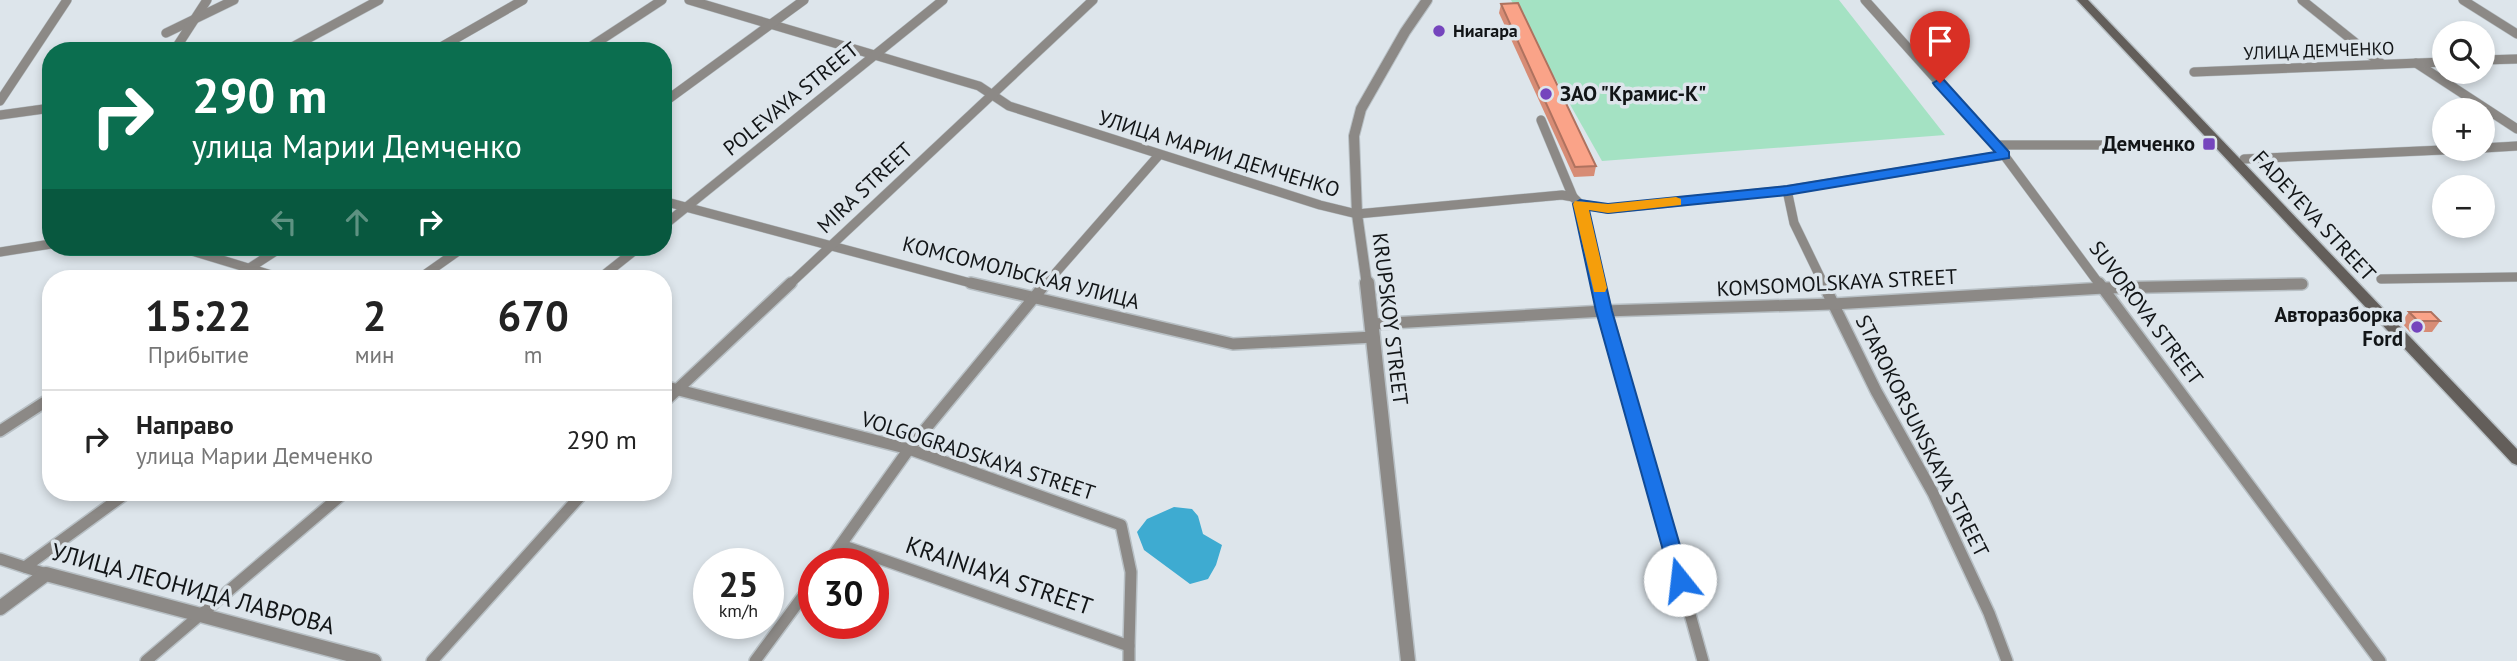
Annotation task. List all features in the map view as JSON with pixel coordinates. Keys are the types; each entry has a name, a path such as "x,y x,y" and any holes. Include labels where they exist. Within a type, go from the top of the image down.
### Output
{"main road":[{"name":"FADEYEVA STREET","path":"2082,0 2517,459"}],"street":[{"path":"0,101 67,0"},
{"path":"179,42 207,0"},
{"path":"166,33 234,0"},
{"path":"302,42 379,0"},
{"path":"450,42 523,0"},
{"path":"598,42 662,0"},
{"name":"УЛИЦА МАРИИ ДЕМЧЕНКО","path":"689,0 979,86 1008,105 1159,155 1357,214 1562,195 1608,209 1787,190 2004,155"},
{"path":"672,96 804,0"},
{"name":"POLEVAYA STREET","path":"672,219 943,0"},
{"name":"MIRA STREET","path":"672,385 833,245 1093,0"},
{"name":"KRUPSKOY STREET","path":"1408,661 1373,330 1357,214 1354,136 1361,109 1427,0"},
{"name":"SUVOROVA STREET","path":"1865,0 2004,155 2380,661"},
{"path":"2302,0 2382,64"},
{"path":"2463,0 2517,34"},
{"path":"2495,60 2517,59"},
{"name":"УЛИЦА ДЕМЧЕНКО","path":"2194,72 2432,62"},
{"path":"2416,63 2517,129"},
{"path":"0,115 42,109"},
{"path":"1541,120 1576,200 1604,311 1703,661"},
{"path":"1996,145 2142,145"},
{"path":"2495,147 2517,146"},
{"path":"2244,159 2432,150"},
{"path":"839,548 909,449 1032,299 1159,155"},
{"name":"STAROKORSUNSKAYA STREET","path":"1787,190 1794,223 1876,391 1933,493 1989,613 2007,661"},
{"name":"КОМСОМОЛЬСКАЯ УЛИЦА","path":"672,203 1032,299 1243,345 1373,330"},
{"path":"0,253 42,244"},
{"path":"210,256 256,270"},
{"path":"247,270 268,256"},
{"path":"431,270 451,256"},
{"path":"610,270 628,256"},
{"path":"2381,279 2517,277"},
{"name":"KOMSOMOLSKAYA STREET","path":"1373,330 1604,311 1833,304 2104,288 2302,284"},
{"name":"VOLGOGRADSKAYA STREET","path":"672,389 909,449 1121,525 1131,572 1129,646"},
{"path":"0,431 42,404"},
{"path":"25,567 116,501"},
{"path":"146,661 334,501"},
{"path":"432,661 576,501"},
{"name":"KRAINIAYA STREET","path":"841,545 1129,646"},
{"name":"УЛИЦА ЛЕОНИДА ЛАВРОВА","path":"0,559 46,574 374,661"},
{"path":"0,608 46,574"},
{"path":"755,661 798,603"},
{"path":"1129,646 1129,661"}],"green space":[{"path":"1511,0 1839,0 1945,135 1602,161"}],"water":[{"path":"1174,507 1192,509 1198,516 1203,534 1222,545 1208,579 1190,584 1144,550 1137,532 1147,519"}],"building":[{"name":"ЗАО \"Крамис-К\"","path":"1518,3 1596,166 1575,167 1501,4"},
{"path":"2409,312 2431,312 2440,321 2418,321"}],"slow traffic":[{"path":"1599,288 1580,204 1608,209 1676,202"}],"place":[{"name":"Ниагара","path":"1439,31"},
{"name":"ЗАО \"Крамис-К\"","path":"1546,94"},
{"name":"Демченко","path":"2209,144"},
{"name":"Авторазборка Ford","path":"2417,327"}],"route":[{"path":"1680,580 1604,311 1580,204 1608,209 1787,190 2004,155 1940,83"}]}
